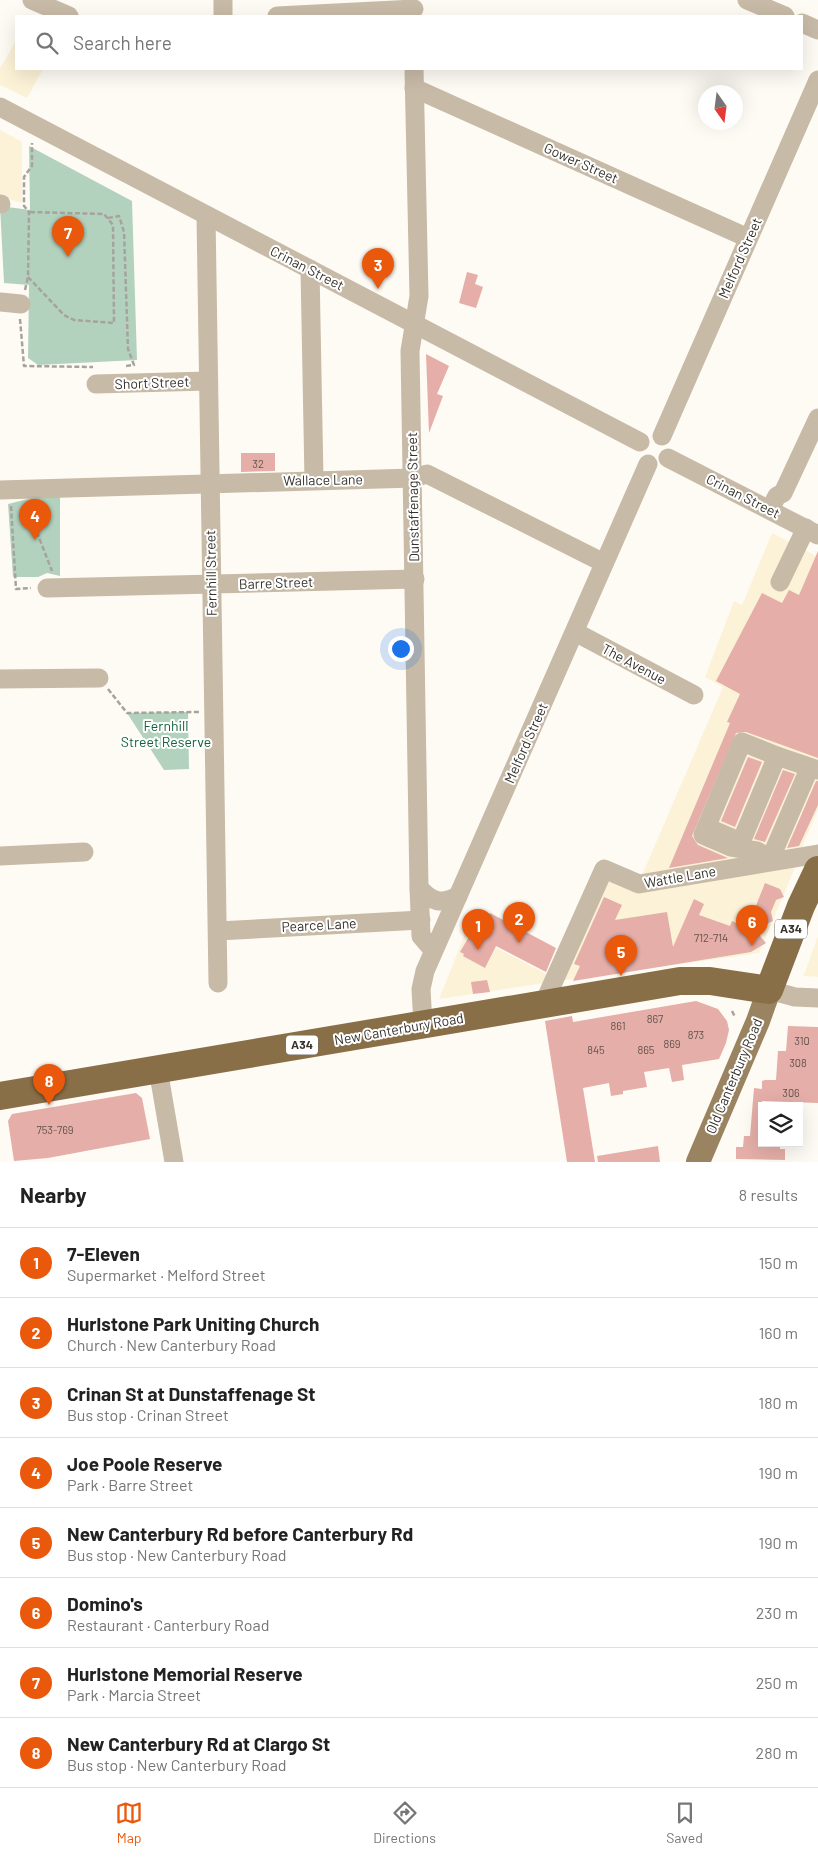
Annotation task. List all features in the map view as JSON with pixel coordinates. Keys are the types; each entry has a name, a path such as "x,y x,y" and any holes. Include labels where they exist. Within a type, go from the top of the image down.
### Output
{"highway":[{"name":"A34","path":"769,990 801,906 818,870"},
{"name":"New Canterbury Road","path":"0,1096 695,980 769,990"}],"main road":[{"name":"Old Canterbury Road","path":"698,1162 760,1018 769,990"}],"street":[{"path":"32,0 52,4 68,15"},
{"path":"223,0 223,15"},
{"path":"747,0 784,15"},
{"path":"297,15 414,9"},
{"path":"803,23 818,30"},
{"name":"Dunstaffenage Street","path":"414,70 419,296 410,352 414,478 419,888 421,936 436,944"},
{"name":"Melford Street","path":"662,436 818,80"},
{"name":"Gower Street","path":"414,88 748,238"},
{"name":"Crinan Street","path":"0,107 640,442"},
{"name":"Fernhill Street","path":"206,215 218,983"},
{"path":"310,269 314,480"},
{"path":"0,302 22,305"},
{"name":"Short Street","path":"98,376 208,381"},
{"path":"773,502 783,493 818,418"},
{"path":"648,435 662,436 667,439 671,449 668,458 657,465 648,464 639,452 640,442 648,435"},
{"name":"Crinan Street","path":"668,458 773,502 812,532"},
{"name":"Melford Street","path":"423,1025 422,979 436,944 648,464"},
{"name":"Wallace Lane","path":"10,489 414,478 427,474 604,563"},
{"path":"780,582 812,532"},
{"name":"Barre Street","path":"53,588 415,578"},
{"name":"The Avenue","path":"575,632 694,695"},
{"path":"0,679 99,678"},
{"path":"746,733 775,751 814,769 775,848 765,856 731,847 702,835 746,733"},
{"path":"741,842 775,751"},
{"path":"706,827 741,842 765,856"},
{"path":"0,856 84,852"},
{"name":"Wattle Lane","path":"543,1005 604,869 639,884 765,856 818,854"},
{"path":"419,888 429,899 437,902 448,902 458,896"},
{"name":"Pearce Lane","path":"218,930 421,923"},
{"path":"769,990 795,997 818,998"},
{"path":"158,1069 174,1162"}],"path":[{"path":"32,143 32,166 24,177 24,206 29,212 28,277 22,305 24,366 98,376"},
{"path":"28,277 64,315 74,320 114,323 113,226 108,218 104,214 29,212"},
{"path":"108,218 119,216 124,232 128,349 134,365 117,366"},
{"path":"10,489 53,588 16,589 10,489"},
{"path":"99,678 127,713 213,711"},
{"path":"732,1011 735,1017"}],"shaded area":[{"path":"15,43 15,70 42,70 27,98 0,85 0,68"},
{"path":"0,130 22,142 22,203 0,196"},
{"path":"772,533 818,557 818,809 802,847 640,880 723,687 705,677 734,601 742,605"},
{"path":"797,863 759,953 559,981 604,883"},
{"path":"466,932 550,976 545,983 439,999"},
{"path":"818,936 818,977 803,976 805,972"}],"green space":[{"path":"29,146 132,201 137,360 38,365 28,358 29,285 4,283 0,206 30,210"},
{"path":"60,491 60,576 47,573 38,577 13,577 8,504"},
{"name":"Fernhill Street Reserve","path":"188,712 189,769 164,770 127,713"}],"building":[{"path":"467,272 478,275 475,284 483,287 476,308 459,303"},
{"path":"426,354 449,366 437,394 443,396 429,433"},
{"path":"241,453 275,453 275,471 241,472"},
{"path":"818,551 818,758 746,732 736,733 692,836 698,845 728,858 669,868 730,723 727,722 740,694 716,681 762,593 782,603 789,590 799,595"},
{"path":"748,757 762,762 735,827 721,821"},
{"path":"783,770 795,774 765,842 754,839"},
{"path":"816,781 818,781 818,805 799,846 787,848"},
{"path":"765,883 780,889 784,897 776,900 771,912 773,921 764,925 760,936 766,943 751,952 573,981 580,966 574,964 604,897 622,905 615,920 667,912 673,947 694,899 704,904 699,915 730,926 732,921 747,928"},
{"path":"490,913 556,948 546,972 496,946 485,968 463,956 464,954 460,952 470,935 477,938"},
{"path":"487,980 490,992 473,994 471,982"},
{"path":"696,1001 718,1009 727,1021 729,1030 719,1059 682,1065 684,1080 672,1082 669,1068 644,1072 647,1087 623,1091 623,1094 611,1096 609,1083 583,1088 595,1162 567,1162 545,1021 572,1016 573,1022"},
{"path":"788,1026 818,1027 818,1103 758,1102 758,1147 780,1147 780,1149 785,1149 785,1160 736,1159 736,1147 743,1147 744,1136 750,1136 754,1088 762,1089 762,1081 776,1080 778,1051 786,1051"},
{"path":"136,1093 142,1098 150,1139 48,1158 14,1161 8,1121 12,1114"},
{"path":"658,1146 660,1162 598,1162 597,1156"}],"place":[{"name":"Hurlstone Memorial Reserve","path":"68,257"},
{"name":"Crinan St at Dunstaffenage St","path":"378,289"},
{"name":"Joe Poole Reserve","path":"35,540"},
{"name":"Hurlstone Park Uniting Church","path":"519,943"},
{"name":"Domino's","path":"752,946"},
{"name":"7-Eleven","path":"478,950"},
{"name":"New Canterbury Rd before Canterbury Rd","path":"621,976"},
{"name":"New Canterbury Rd at Clargo St","path":"49,1105"}]}
